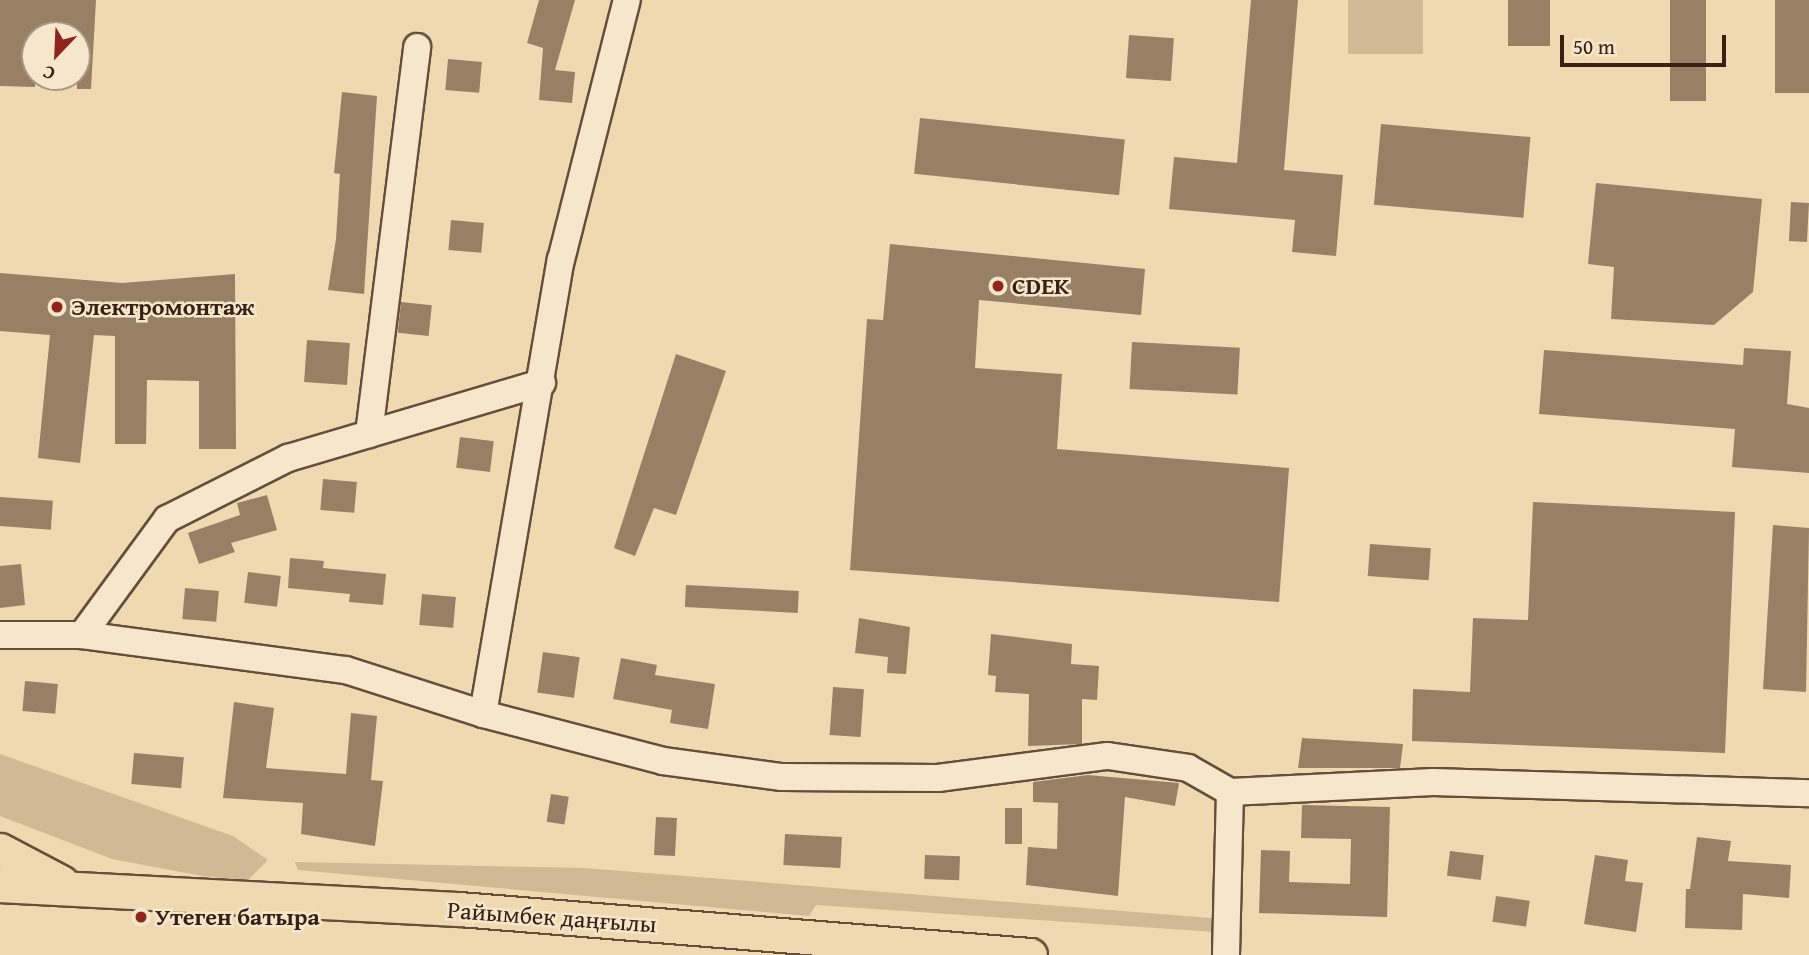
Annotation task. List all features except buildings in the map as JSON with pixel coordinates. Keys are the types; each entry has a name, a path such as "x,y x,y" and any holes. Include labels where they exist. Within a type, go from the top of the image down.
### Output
{"main road":[{"name":"Райымбек даңғылы","path":"0,850 73,888"},
{"name":"Райымбек даңғылы","path":"0,885 459,909 1030,955"}],"street":[{"path":"483,714 542,383 561,260 627,0"},
{"path":"369,434 417,47"},
{"path":"82,635 167,519 288,458 542,383"},
{"path":"0,635 82,635 346,670 483,714 663,761 782,777 938,778 1108,756 1188,768 1230,792 1433,782 1809,793"},
{"path":"1226,955 1230,792"}],"shaded area":[{"path":"1348,0 1423,0 1423,54 1348,54"},
{"path":"0,754 233,836 268,860 248,880 202,876 112,859 0,816"},
{"path":"295,862 584,868 1223,919 1215,932 816,905 809,916 298,870"}],"place":[{"name":"CDEK","path":"998,286"},
{"name":"Электромонтаж","path":"57,307"},
{"name":"Утеген батыра","path":"141,917"}]}
